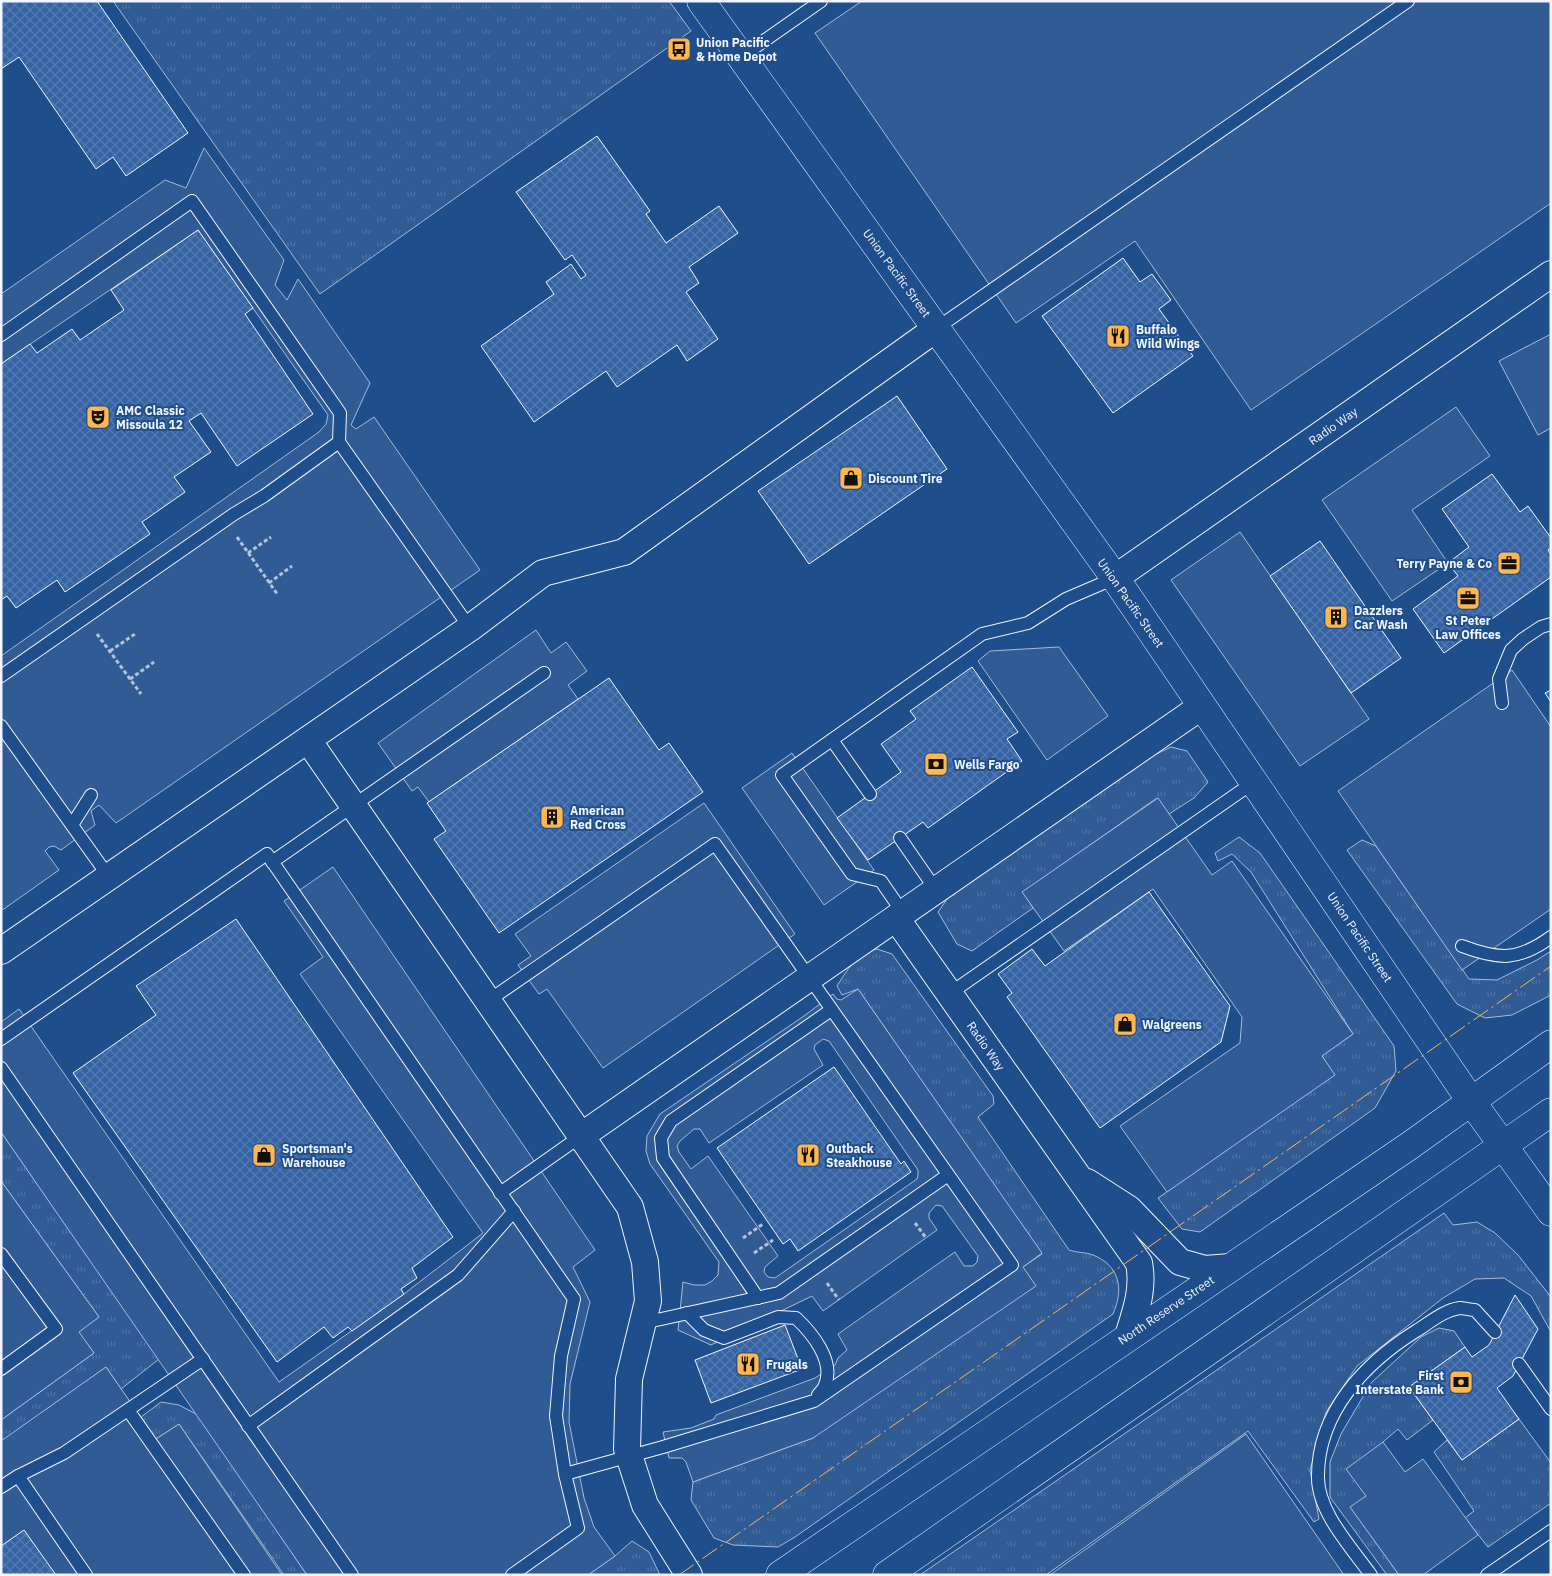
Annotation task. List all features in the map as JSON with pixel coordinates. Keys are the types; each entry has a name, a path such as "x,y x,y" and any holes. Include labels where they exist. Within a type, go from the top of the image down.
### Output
{"main road":[{"name":"Union Pacific Street","path":"701,1 1115,578 1471,1101 1551,1212"},
{"name":"North Reserve Street","path":"780,1575 1412,1144 1551,1044"},
{"path":"887,1575 1551,1112"}],"street":[{"name":"Radio Way","path":"1115,578 1551,274"},
{"path":"1,951 470,628 543,573 624,552 937,328"},
{"path":"581,1136 1202,706"},
{"path":"308,740 630,1207 645,1262 648,1301 629,1379 627,1449 645,1505 689,1575"},
{"name":"Radio Way","path":"899,915 949,994 1139,1263 1142,1277 1139,1302 1128,1336"},
{"name":"Radio Way","path":"1076,1175 1128,1209 1180,1262 1205,1269 1231,1267"}],"lane":[{"path":"741,57 822,1"},
{"path":"937,328 1408,1"},
{"path":"1,335 192,201 340,413 339,442 470,628"},
{"path":"1,676 234,514 264,496 339,442"},
{"path":"899,915 881,881 852,874 782,775 982,634 1028,623 1066,599 1115,578"},
{"path":"1502,704 1499,679 1511,650 1541,627 1551,624"},
{"path":"272,862 544,673"},
{"path":"1,726 109,877"},
{"path":"832,740 870,794"},
{"path":"949,994 1254,782"},
{"path":"72,825 92,794"},
{"path":"900,838 936,890"},
{"path":"488,1002 715,844 1012,1265 814,1401 564,1474"},
{"path":"1,1039 267,854 574,1299 561,1356 556,1416 564,1474 578,1528 512,1575"},
{"path":"1462,946 1485,954 1508,956 1527,952 1551,937"},
{"path":"758,1298 663,1158 661,1138 671,1121 831,1010"},
{"path":"1,1068 352,1575"},
{"path":"500,1193 581,1136"},
{"path":"643,1323 779,1293 948,1175"},
{"path":"248,1426 458,1275 514,1211"},
{"path":"1,1254 56,1329 1,1369"},
{"path":"1371,1575 1323,1505 1317,1477 1321,1445 1337,1408 1360,1376 1388,1350 1442,1314 1460,1308 1475,1310 1495,1332"},
{"path":"687,1313 704,1330 724,1338 778,1317 796,1318 811,1332 820,1347 827,1367 826,1384 814,1401"},
{"path":"1,1487 18,1476 64,1453 202,1359"},
{"path":"1520,1364 1551,1409"},
{"path":"128,1410 244,1575"},
{"path":"18,1476 86,1575"},
{"path":"1487,1575 1551,1531"}],"path":[{"path":"234,514 237,538 278,595"},
{"path":"248,553 270,537"},
{"path":"269,583 292,566"},
{"path":"75,625 99,634 141,694"},
{"path":"110,651 135,634"},
{"path":"130,679 154,662"},
{"path":"915,1222 926,1238"},
{"path":"740,1240 763,1224"},
{"path":"751,1255 773,1240"},
{"path":"827,1282 839,1300"}],"green space":[{"path":"113,1 669,1 691,31 320,294"},
{"path":"1171,747 1187,751 1208,782 1194,798 1169,814 1157,798 1023,892 1033,908 972,951 957,944 938,912 954,889 1144,760"},
{"path":"1239,837 1260,853 1394,1046 1396,1071 1375,1108 1200,1232 1182,1229 1158,1198 1334,1075 1322,1056 1353,1034 1251,872 1232,854 1218,861 1215,853"},
{"path":"1362,840 1376,846 1469,979 1497,980 1551,951 1551,995 1512,1015 1485,1018 1457,1004 1347,850"},
{"path":"877,949 892,954 993,1096 994,1104 978,1117 1069,1250 1093,1255 1109,1265 1114,1272 1119,1287 1116,1305 1113,1314 795,1537 778,1547 733,1545 714,1538 691,1500 693,1482 813,1438 1023,1267 1042,1254 858,989 842,995 837,986 858,958"},
{"path":"1,1132 159,1359 121,1389 106,1367 1,1442 1,1420 94,1353 78,1332 99,1317 1,1181"},
{"path":"1444,1213 1453,1225 1477,1222 1495,1233 1518,1255 1551,1297 1551,1332 1531,1296 1504,1278 1475,1279 1443,1298 1357,1366 1326,1412 1310,1470 1319,1519 1314,1522 1248,1431 1046,1575 920,1575"},
{"path":"1439,1328 1454,1331 1465,1347 1409,1387 1433,1420 1407,1440 1398,1429 1383,1442 1366,1496 1351,1508 1399,1575 1387,1575 1330,1497 1330,1462 1341,1434 1371,1383 1421,1337"},
{"path":"161,1402 179,1405 198,1415 307,1575 284,1575 179,1424 156,1439 141,1417"},
{"path":"1519,1419 1551,1463 1551,1503 1488,1547 1465,1518 1474,1511 1434,1452 1447,1440 1462,1460"},
{"path":"632,1541 649,1552 660,1575 588,1575 615,1556"}],"shaded area":[{"path":"862,1 1551,1 1551,203 1251,410 1135,241 1016,323 815,33"},
{"path":"204,148 284,260 275,285 287,300 298,279 370,383 351,425 356,429 374,417 480,570 116,823 99,805 91,811 95,825 61,850 54,846 49,847 45,851 59,870 1,911 1,656 319,432 326,424 328,415 198,230 1,364 1,294 165,180 186,188"},
{"path":"1551,334 1551,428 1538,435 1499,361"},
{"path":"1456,407 1490,456 1412,510 1448,563 1392,601 1322,500"},
{"path":"1240,532 1369,719 1300,766 1171,580"},
{"path":"536,630 551,653 566,642 587,671 568,685 578,699 429,802 418,787 412,791 378,743"},
{"path":"1059,647 1108,716 1047,760 978,661 990,651"},
{"path":"1512,670 1551,727 1551,909 1462,970 1338,791"},
{"path":"792,753 874,870 824,905 742,788"},
{"path":"1158,798 1212,875 1232,861 1353,1034 1322,1056 1335,1075 1167,1192 1120,1126 1240,1043 1242,1017 1153,889 1064,951 1022,892"},
{"path":"704,803 795,934 603,1068 547,989 539,994 518,965 531,956 515,934"},
{"path":"333,867 595,1250 573,1267 590,1302 570,1384 569,1422 584,1498 594,1527 615,1556 588,1575 307,1575 1,1132 1,1022 19,1009 279,1382 404,1294 483,1233 300,974 323,957 284,901"},
{"path":"858,989 1042,1253 1023,1267 1036,1286 813,1438 693,1482 686,1462 682,1458 669,1458 663,1432 691,1428 714,1419 716,1415 815,1378 835,1365 838,1358 847,1350 838,1334 955,1252 964,1266 973,1266 977,1262 978,1256 942,1206 936,1205 929,1213 929,1218 937,1230 823,1311 812,1296 711,1345 678,1330 683,1282 705,1285 718,1275 719,1262 650,1164 646,1151 647,1136 660,1114 804,1016 833,994 837,999 841,1000","holes":["823,1039 829,1041 918,1170 917,1179 775,1278 768,1277 764,1272 765,1267 778,1256 708,1156 691,1169 677,1146 694,1129 700,1129 709,1143 823,1065 814,1049 815,1045"]},
{"path":"1,1181 99,1317 79,1332 94,1353 1,1420"},
{"path":"106,1367 156,1439 179,1424 282,1575 1,1575 1,1441"},
{"path":"1246,1434 1344,1575 1050,1575"},
{"path":"1383,1442 1405,1472 1423,1459 1478,1535 1423,1575 1399,1575 1350,1507 1366,1496 1346,1469"}],"building":[{"path":"1,1 97,1 188,133 126,176 113,157 96,169 19,57 1,69"},
{"path":"597,136 650,211 646,214 666,243 719,206 738,233 689,267 699,283 686,292 718,339 687,361 677,345 617,387 606,371 534,422 481,346 554,294 546,282 571,264 581,279 586,275 572,255 565,260 516,192"},
{"name":"AMC Classic Missoula 12","path":"198,230 253,308 245,314 313,414 237,466 201,413 189,421 211,452 174,477 185,492 142,522 150,534 65,592 57,580 16,608 7,596 1,600 1,364 30,344 37,353 72,329 80,340 124,310 111,290"},
{"name":"Buffalo Wild Wings","path":"1123,258 1140,282 1152,274 1171,300 1159,309 1193,356 1113,413 1042,316"},
{"path":"897,396 947,469 809,564 758,491"},
{"path":"1492,474 1520,512 1528,506 1551,538 1551,548 1548,550 1551,554 1551,577 1444,653 1413,609 1458,576 1448,563 1469,547 1442,509"},
{"name":"Dazzlers Car Wash","path":"1320,541 1401,658 1351,693 1270,576"},
{"path":"972,667 1018,732 1007,739 1022,761 928,828 923,822 868,860 837,818 901,772 881,744 916,719 910,711"},
{"name":"American Red Cross","path":"609,678 659,750 669,743 703,792 499,933 434,839 446,831 427,803"},
{"path":"1551,690 1551,702 1545,693"},
{"name":"Walgreens","path":"1149,892 1230,1006 1221,1042 1100,1128 1007,997 1012,993 998,974 1032,949 1045,966"},
{"name":"Sportsman's Warehouse","path":"236,919 453,1237 412,1268 417,1278 401,1289 404,1294 352,1331 348,1327 333,1338 324,1327 277,1362 73,1073 156,1015 136,986"},
{"name":"Outback Steakhouse","path":"834,1067 901,1164 904,1161 911,1172 798,1251 790,1239 783,1244 717,1148"},
{"name":"First Interstate Bank","path":"1515,1295 1538,1329 1513,1376 1497,1388 1519,1419 1462,1460 1409,1387 1465,1347 1472,1357 1489,1345"},
{"name":"Frugals","path":"785,1325 802,1369 711,1403 695,1360"},
{"path":"24,1530 56,1575 1,1575 1,1546"}],"power":[{"path":"679,1575 1551,966"}],"place":[{"name":"Union Pacific & Home Depot","path":"679,49"},
{"name":"Buffalo Wild Wings","path":"1118,336"},
{"name":"AMC Classic Missoula 12","path":"98,417"},
{"name":"Discount Tire","path":"851,478"},
{"name":"Terry Payne & Co","path":"1509,563"},
{"name":"St Peter Law Offices","path":"1468,598"},
{"name":"Dazzlers Car Wash","path":"1336,617"},
{"name":"Wells Fargo","path":"936,764"},
{"name":"American Red Cross","path":"552,817"},
{"name":"Walgreens","path":"1125,1024"},
{"name":"Sportsman's Warehouse","path":"264,1155"},
{"name":"Outback Steakhouse","path":"808,1155"},
{"name":"Frugals","path":"748,1364"},
{"name":"First Interstate Bank","path":"1461,1382"}]}
